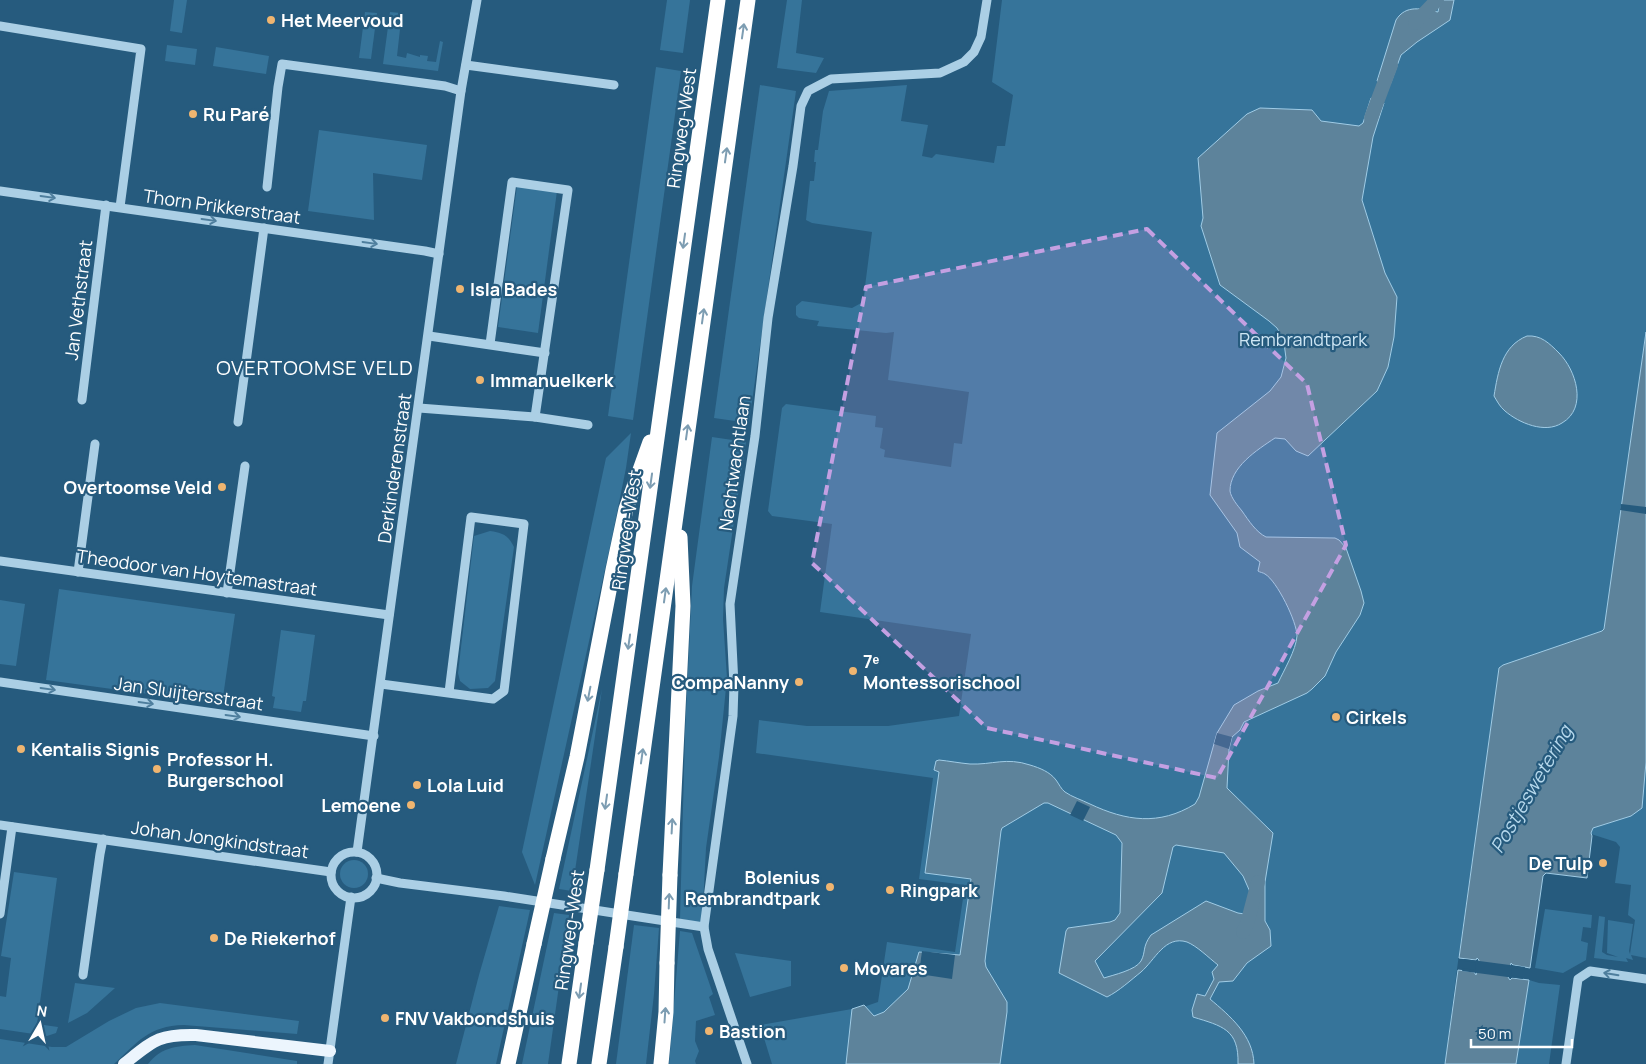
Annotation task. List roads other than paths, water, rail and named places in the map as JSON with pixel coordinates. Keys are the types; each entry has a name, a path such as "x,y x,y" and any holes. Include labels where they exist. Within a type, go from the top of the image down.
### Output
{"highway":[{"name":"Ringweg-West","path":"570,1064 718,0"},
{"path":"599,1064 748,0"},
{"path":"508,1064 577,757 612,570 626,509 660,415"},
{"path":"661,1064 666,1012 670,875 683,606 678,497"}],"main road":[{"path":"124,1064 161,1037 174,1034 196,1035 329,1058"},
{"path":"136,1064 140,1051"}],"street":[{"name":"Derkinderenstraat","path":"357,852 462,91 477,0"},
{"name":"Nachtwachtlaan","path":"748,1064 708,948 704,927 733,716 734,685 730,604 755,436 768,318 801,106 808,91 831,79 940,73 964,62 974,52 981,37 987,0"},
{"path":"0,26 83,38 141,49 120,207"},
{"path":"267,187 282,64 445,86 462,91"},
{"path":"466,65 614,85"},
{"path":"490,344 512,182 568,190 535,418"},
{"name":"Thorn Prikkerstraat","path":"0,191 440,254"},
{"name":"Jan Vethstraat","path":"82,400 106,205"},
{"path":"238,422 264,228"},
{"path":"429,336 545,352"},
{"path":"419,408 535,418 588,425"},
{"path":"78,572 95,444"},
{"path":"227,593 245,466"},
{"path":"381,684 493,699 504,690 524,524 471,517 449,692"},
{"name":"Theodoor van Hoytemastraat","path":"0,561 389,616"},
{"name":"Jan Sluijtersstraat","path":"0,682 374,736"},
{"name":"Johan Jongkindstraat","path":"0,825 331,872"},
{"path":"0,914 12,826"},
{"path":"83,975 103,839"},
{"path":"349,852 357,852 366,855 372,861 375,867 376,878 374,885 366,894 351,897 341,894 336,888 331,872 336,860 349,852"},
{"path":"376,878 704,927"},
{"path":"329,1058 351,897"},
{"path":"1566,1064 1578,979 1590,971 1646,979"}],"water":[{"path":"1440,0 1454,0 1450,20 1401,55 1390,85 1377,81 1396,20 1400,15 1409,10 1420,9 1438,12"},
{"path":"1371,98 1384,103 1373,137 1362,200 1385,273 1397,297 1394,337 1388,367 1377,391 1308,456 1296,451 1285,439 1275,438 1239,467 1231,482 1230,491 1235,502 1250,522 1266,537 1335,538 1339,540 1346,548 1364,603 1360,615 1336,652 1325,676 1307,693 1244,722 1240,730 1232,737 1229,749 1227,788 1273,833 1265,882 1265,921 1270,930 1271,946 1247,963 1233,981 1219,982 1210,999 1232,1019 1245,1035 1250,1044 1254,1064 1238,1064 1238,1052 1232,1036 1212,1023 1193,1017 1192,1010 1197,994 1205,996 1214,979 1212,972 1218,965 1199,949 1187,942 1172,942 1166,945 1141,972 1107,997 1059,973 1068,928 1110,922 1115,920 1120,913 1122,843 1116,835 1048,803 1044,803 1002,828 1001,831 985,961 986,967 1007,1002 1000,1064 846,1064 852,1009 864,1005 874,1016 884,1012 908,989 919,952 960,955 971,879 925,873 939,772 934,770 936,761 978,764 1006,761 1034,766 1054,777 1065,792 1103,810 1142,819 1168,816 1195,804 1199,797 1217,733 1234,705 1258,691 1278,683 1296,642 1297,636 1294,621 1286,602 1270,578 1258,571 1260,562 1240,547 1237,533 1210,495 1217,433 1270,391 1281,377 1286,358 1284,343 1277,328 1220,285 1201,226 1203,218 1198,158 1247,114 1260,108 1312,110 1321,121 1359,126 1363,123","holes":["1176,845 1224,853 1243,876 1257,908 1251,915 1238,913 1206,901 1151,935 1146,943 1141,961 1138,964 1124,972 1104,978 1095,961 1162,893 1173,847"]},
{"name":"Postjeswetering","path":"1646,332 1646,762 1642,808 1631,816 1593,828 1587,878 1546,873 1543,876 1530,968 1511,963 1508,977 1510,980 1512,978 1529,980 1516,1064 1445,1064 1458,970 1474,972 1476,975 1479,960 1477,958 1476,960 1459,958 1499,668 1604,629"},
{"path":"1527,336 1541,338 1552,346 1565,360 1574,379 1577,389 1575,408 1570,416 1555,426 1540,427 1525,423 1503,409 1494,396 1497,378 1507,353 1519,340"}],"waterway":[{"path":"1415,23 1437,0"},
{"path":"1371,118 1391,65"},
{"path":"1243,932 1247,924 1258,882"}],"place":[{"name":"Het Meervoud","path":"271,20"},
{"name":"Ru Paré","path":"193,114"},
{"name":"Isla Bades","path":"460,289"},
{"name":"Immanuelkerk","path":"480,380"},
{"name":"Overtoomse Veld","path":"222,487"},
{"name":"7ᵉ Montessorischool","path":"853,671"},
{"name":"CompaNanny","path":"799,682"},
{"name":"Cirkels","path":"1336,717"},
{"name":"Kentalis Signis","path":"21,749"},
{"name":"Professor H. Burgerschool","path":"157,769"},
{"name":"Lola Luid","path":"417,785"},
{"name":"Lemoene","path":"411,805"},
{"name":"De Tulp","path":"1603,863"},
{"name":"Bolenius Rembrandtpark","path":"830,887"},
{"name":"Ringpark","path":"890,890"},
{"name":"De Riekerhof","path":"214,938"},
{"name":"Movares","path":"844,968"},
{"name":"FNV Vakbondshuis","path":"385,1018"},
{"name":"Bastion","path":"709,1031"}],"district":[{"name":"OVERTOOMSE VELD","path":"315,367"}],"park label":[{"name":"Rembrandtpark","path":"1303,339"}]}
